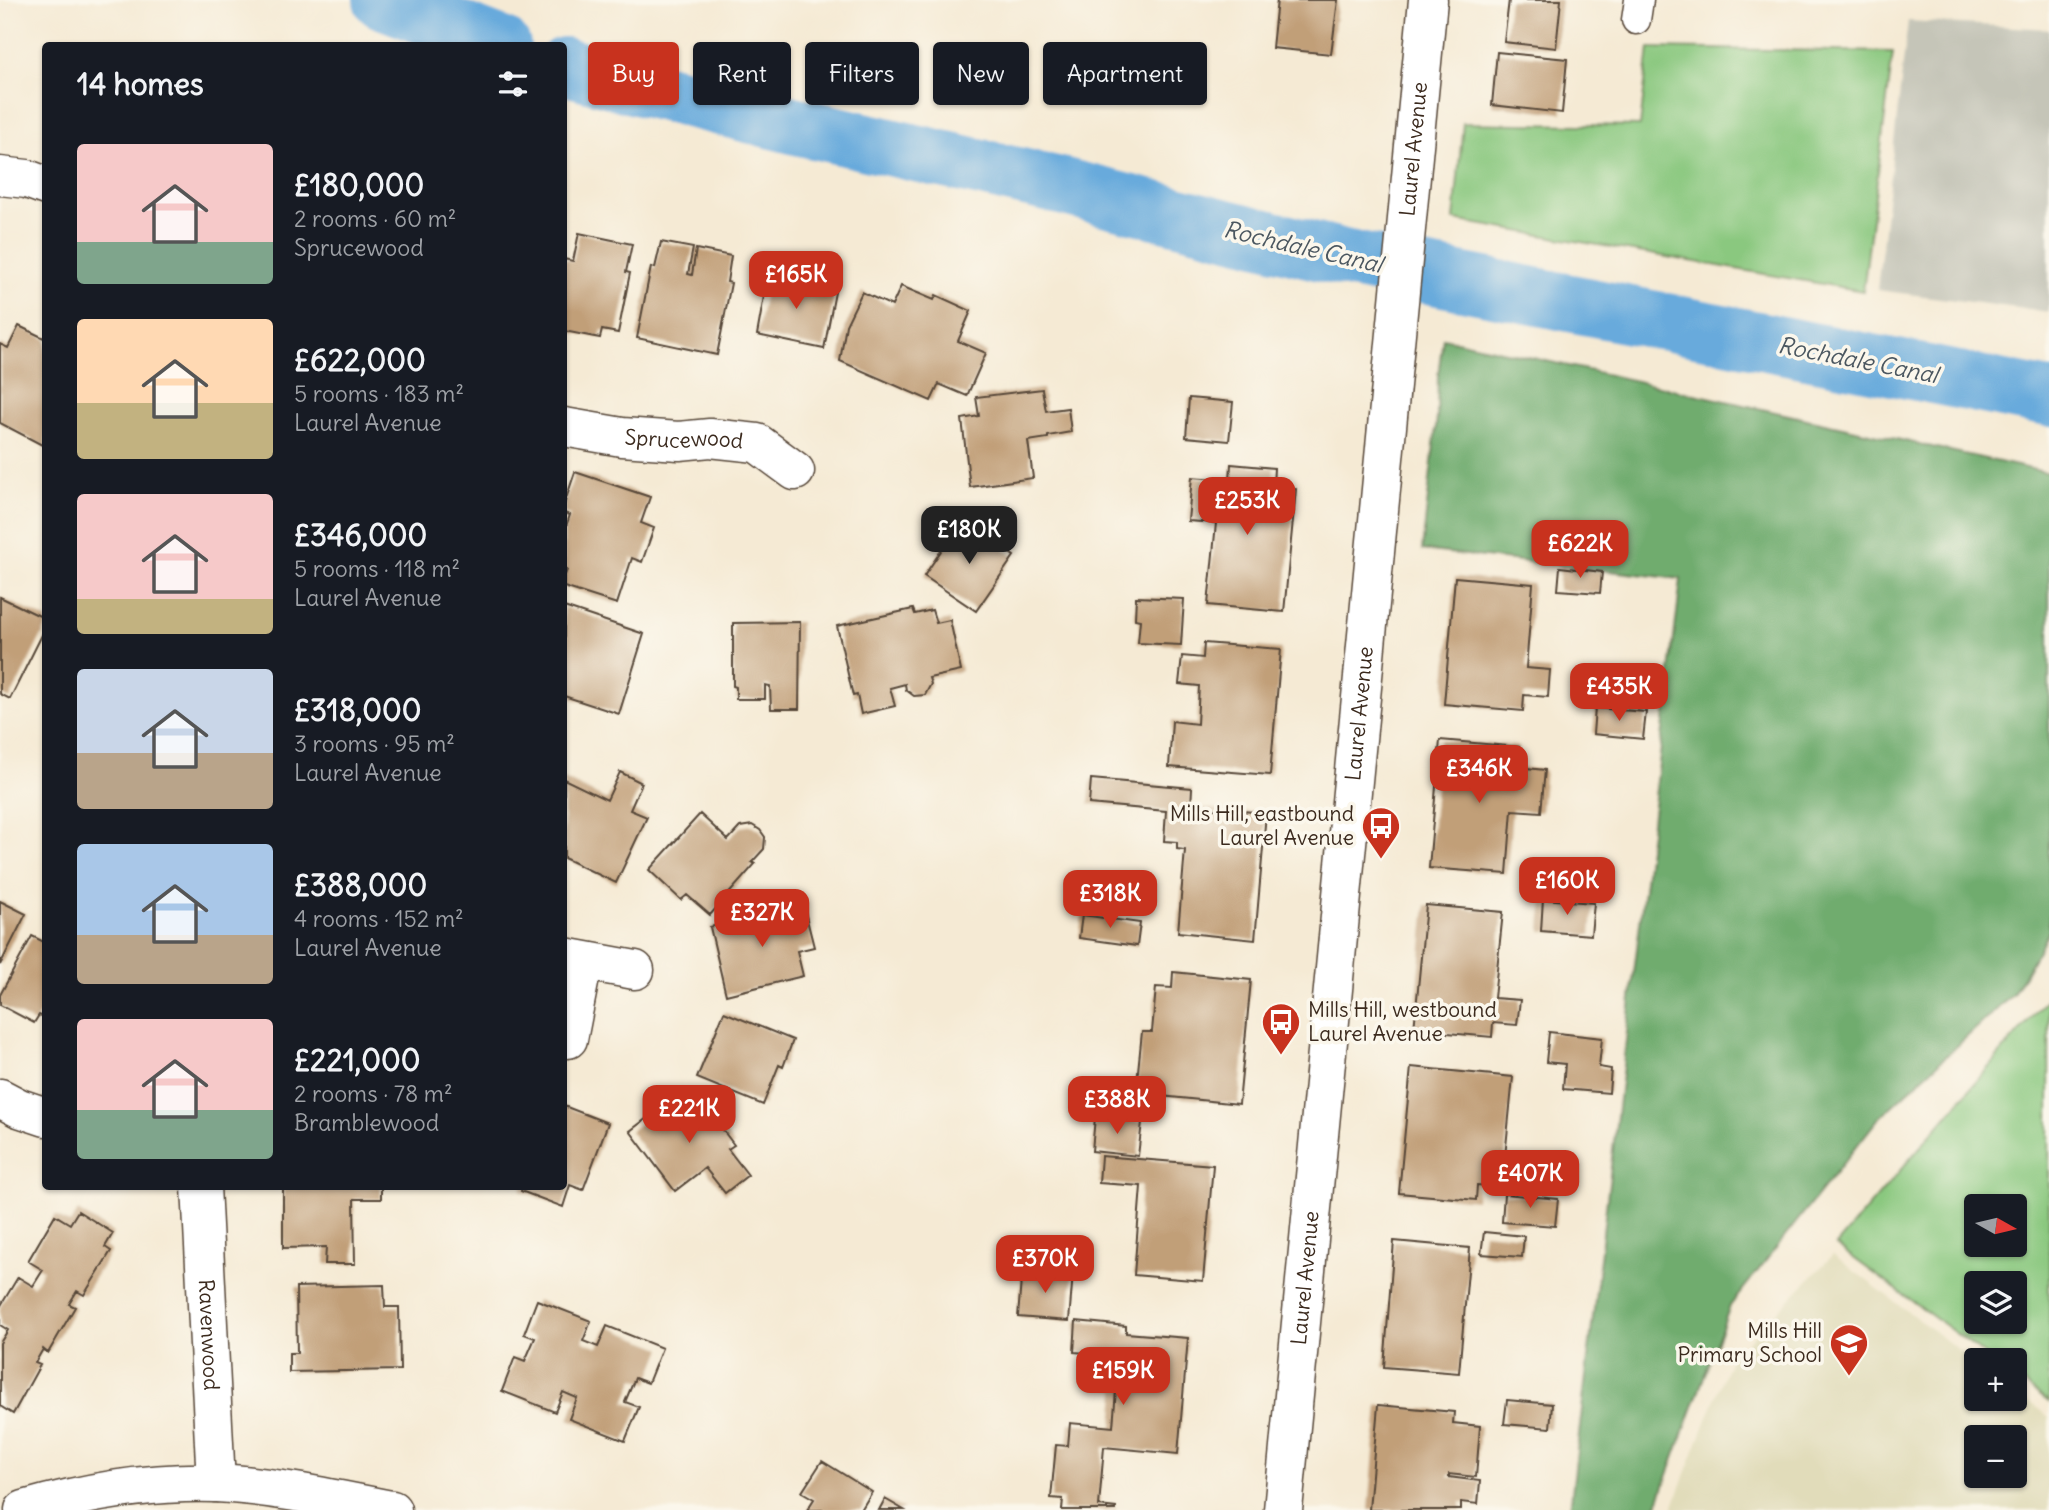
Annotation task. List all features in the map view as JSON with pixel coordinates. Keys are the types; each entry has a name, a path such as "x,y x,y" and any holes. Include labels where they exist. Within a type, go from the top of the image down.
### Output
{"street":[{"name":"Laurel Avenue","path":"1283,1510 1428,0"},
{"path":"0,176 27,179 42,185"},
{"name":"Sprucewood","path":"567,428 622,437 679,441 710,438 757,443 795,471"},
{"path":"568,1039 573,959 635,970"},
{"path":"0,1098 19,1108 42,1115"},
{"name":"Ravenwood","path":"201,1190 216,1483"},
{"path":"24,1510 88,1495 157,1484 216,1483 278,1489 392,1510"}],"shaded area":[{"path":"1908,21 2049,29 2049,312 1877,290"},
{"name":"Mills Hill Primary School","path":"1833,1255 1964,1354 1964,1411 2027,1411 2027,1401 2049,1417 2049,1510 1672,1510 1730,1360"}],"green space":[{"path":"1649,48 1893,52 1863,291 1454,220 1463,123 1640,126"},
{"path":"1443,338 2049,473 2049,931 2013,994 1878,1119 1730,1306 1655,1510 1570,1510 1681,579 1422,550"},
{"path":"2049,997 2049,1402 2027,1386 2027,1348 1976,1348 1836,1245"}],"building":[{"path":"1277,0 1338,0 1331,54 1272,48"},
{"path":"1509,0 1561,0 1556,48 1504,42"},
{"path":"1497,52 1567,59 1562,113 1492,105"},
{"path":"579,233 632,244 626,272 630,273 618,333 602,330 600,338 567,332 567,260 573,261"},
{"path":"661,242 693,248 688,274 692,275 696,249 731,256 727,282 731,283 717,355 637,338 651,267 655,268"},
{"path":"768,274 836,287 824,349 757,335"},
{"path":"901,286 934,300 936,295 971,311 958,341 986,353 967,396 939,384 931,401 840,361 846,325 862,292 892,306"},
{"path":"19,326 42,337 42,445 0,423 0,344 8,348"},
{"path":"1042,389 1046,411 1068,408 1071,432 1028,441 1033,478 970,487 962,419 979,416 976,397"},
{"path":"1189,398 1233,402 1229,441 1186,437"},
{"path":"1231,464 1274,468 1273,486 1296,489 1284,612 1208,605 1216,523 1188,521 1192,477 1230,480"},
{"path":"575,472 650,497 641,523 654,528 642,562 632,558 617,604 567,588 567,524 570,515 567,514 567,496"},
{"path":"962,520 1014,556 976,611 924,576"},
{"path":"1560,567 1602,572 1600,593 1558,590"},
{"path":"1455,577 1533,584 1526,668 1550,670 1548,697 1524,695 1523,711 1444,704"},
{"path":"0,597 42,617 42,635 10,699 0,694"},
{"path":"1136,597 1184,599 1181,645 1138,643 1140,620 1135,619"},
{"path":"567,608 644,634 619,714 567,697"},
{"path":"913,609 915,614 932,610 936,623 950,620 961,671 929,678 931,684 925,695 914,696 906,690 905,684 890,688 895,706 861,714 857,695 853,696 837,626"},
{"path":"800,622 799,709 771,709 770,686 765,685 765,699 736,699 736,687 733,686 733,623"},
{"path":"1204,643 1281,649 1270,775 1169,767 1172,721 1197,724 1199,686 1179,684 1182,656 1203,658"},
{"path":"1595,708 1646,712 1643,739 1593,734"},
{"path":"1440,740 1519,747 1517,767 1545,770 1541,812 1512,810 1507,874 1429,868"},
{"path":"620,772 642,783 630,810 647,817 616,883 567,859 567,780 607,800"},
{"path":"1091,779 1192,788 1191,807 1266,813 1255,940 1178,932 1185,850 1177,849 1177,842 1164,841 1166,811 1089,804"},
{"path":"700,814 728,840 740,827 752,825 765,837 764,849 752,862 755,864 710,915 687,895 681,900 649,870"},
{"path":"1532,869 1576,874 1574,899 1529,895"},
{"path":"1543,899 1594,903 1591,935 1541,931"},
{"path":"0,901 26,914 0,965"},
{"path":"803,904 814,947 797,951 803,976 726,995 710,927"},
{"path":"1426,905 1503,912 1494,998 1520,1000 1517,1025 1493,1023 1492,1037 1414,1030"},
{"path":"1082,915 1140,923 1137,946 1079,938"},
{"path":"32,936 42,941 42,1016 39,1015 34,1023 0,1005 0,995"},
{"path":"1173,972 1251,980 1239,1104 1161,1096 1162,1083 1137,1081 1142,1032 1152,1032 1156,987 1172,988"},
{"path":"724,1012 793,1040 783,1067 779,1065 763,1105 697,1078"},
{"path":"1549,1032 1602,1038 1599,1067 1611,1069 1609,1093 1563,1089 1565,1064 1546,1062"},
{"path":"1411,1067 1513,1077 1502,1187 1477,1185 1476,1200 1399,1193"},
{"path":"1095,1082 1140,1086 1138,1116 1093,1111"},
{"path":"695,1093 734,1145 728,1149 748,1175 725,1193 705,1168 675,1191 630,1131 667,1103 671,1110"},
{"path":"567,1107 608,1123 583,1190 570,1185 563,1207 521,1191 567,1190"},
{"path":"1095,1117 1142,1122 1138,1156 1092,1151"},
{"path":"1101,1156 1213,1165 1203,1281 1134,1275 1141,1186 1099,1183"},
{"path":"283,1190 381,1190 381,1199 354,1199 355,1264 325,1264 326,1247 283,1248"},
{"path":"1504,1194 1558,1199 1555,1226 1502,1222"},
{"path":"78,1211 113,1233 105,1247 111,1251 84,1295 77,1291 69,1304 75,1307 48,1353 43,1349 35,1363 40,1365 13,1414 0,1406 0,1343 8,1330 0,1325 0,1307 18,1277 33,1286 43,1270 28,1261 55,1215 70,1224"},
{"path":"1484,1232 1524,1236 1522,1257 1481,1254"},
{"path":"1394,1241 1470,1248 1459,1373 1384,1367"},
{"path":"1022,1268 1073,1273 1069,1321 1018,1317"},
{"path":"384,1285 385,1307 399,1307 400,1370 289,1372 289,1353 297,1353 296,1287"},
{"path":"537,1300 591,1321 583,1341 598,1347 607,1326 662,1348 648,1383 635,1378 625,1402 639,1407 625,1441 569,1419 577,1398 563,1392 555,1412 502,1391 515,1357 525,1361 535,1338 524,1334"},
{"path":"1076,1321 1126,1326 1126,1333 1188,1338 1178,1454 1104,1447 1099,1506 1116,1510 1062,1510 1063,1499 1051,1498 1056,1445 1068,1446 1070,1423 1113,1427 1116,1390 1093,1388 1096,1360 1099,1361 1100,1354 1074,1352"},
{"path":"1507,1400 1552,1404 1550,1428 1504,1424"},
{"path":"1378,1405 1454,1412 1453,1423 1480,1426 1476,1477 1449,1474 1449,1477 1480,1481 1478,1504 1461,1502 1461,1510 1369,1510"},
{"path":"822,1461 872,1492 861,1510 807,1510 814,1499 802,1492"},
{"path":"885,1499 904,1510 879,1510"}],"waterway":[{"name":"Rochdale Canal","path":"382,0 492,42"},
{"name":"Rochdale Canal","path":"567,67 797,126 1065,187 1348,259 2049,398"}],"place":[{"name":"Mills Hill, eastbound Laurel Avenue","path":"1381,860"},
{"name":"Mills Hill, westbound Laurel Avenue","path":"1281,1056"},
{"name":"Mills Hill Primary School","path":"1849,1377"}]}
